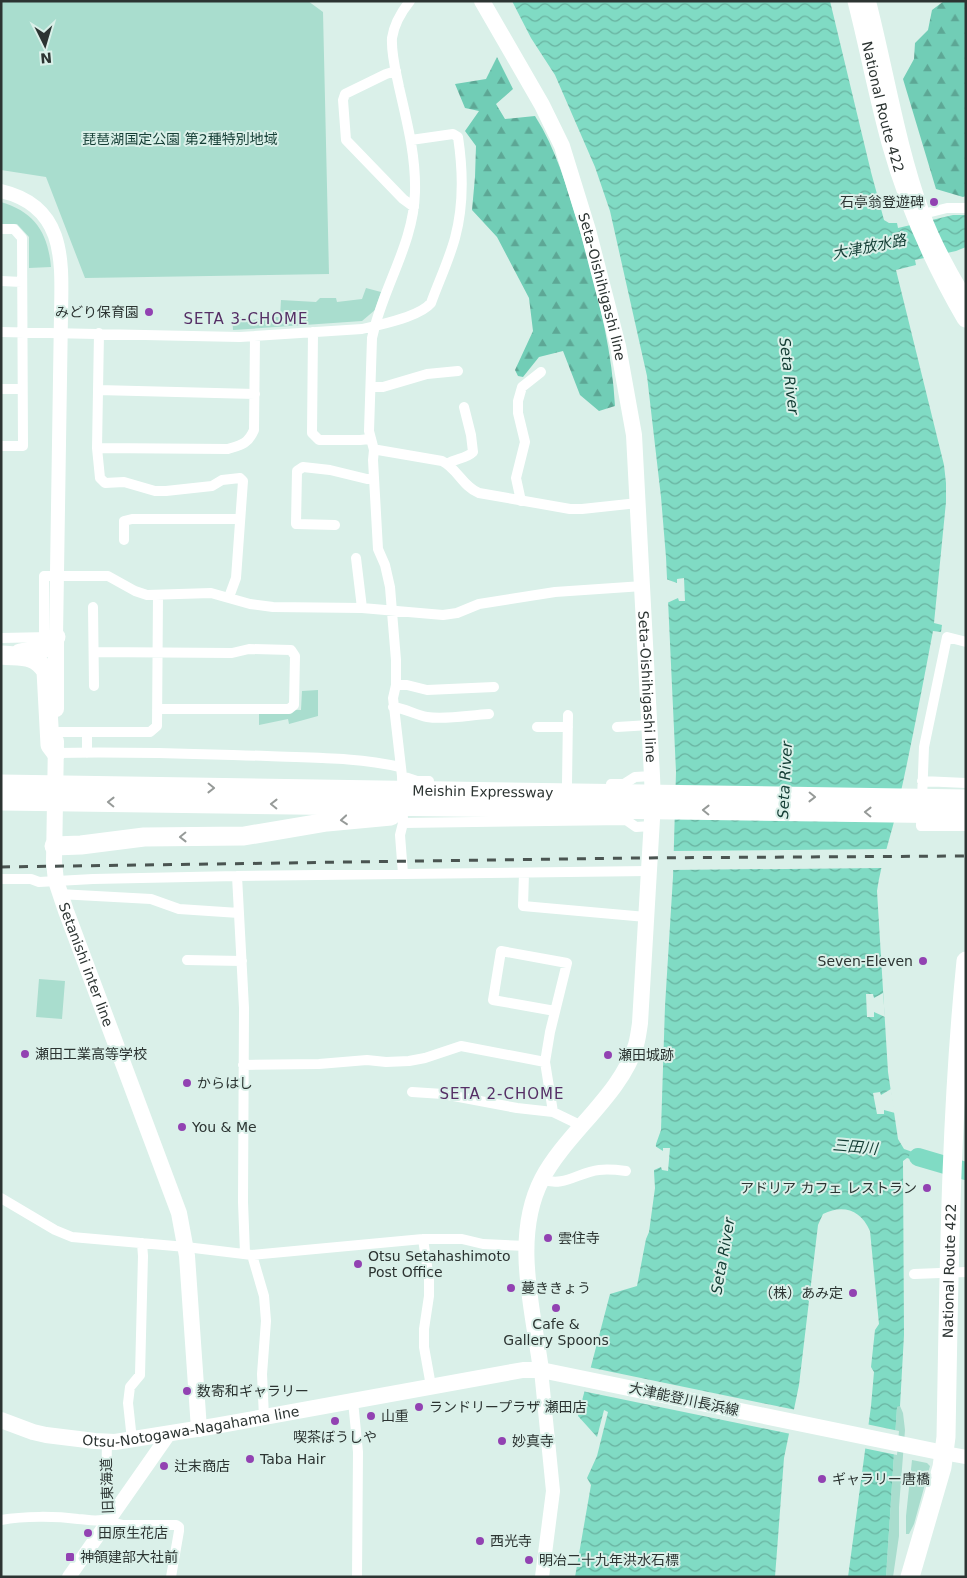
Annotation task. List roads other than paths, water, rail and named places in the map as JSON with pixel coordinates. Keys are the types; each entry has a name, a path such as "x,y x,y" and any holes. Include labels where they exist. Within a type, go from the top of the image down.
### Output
{"highway":[{"name":"National Route 422","path":"857,1 891,143 934,258 962,301 966,318"},
{"path":"1,655 46,648 50,637"},
{"path":"1,655 34,658 40,662 46,671 50,745 56,754"},
{"path":"1,775 35,787"},
{"name":"Meishin Expressway","path":"1,784 74,789 397,796 966,799"},
{"name":"Meishin Expressway","path":"74,789 145,786 397,796"},
{"name":"Meishin Expressway","path":"1,800 35,787"},
{"path":"54,846 81,845 144,837 244,836 327,822 397,796 589,808 966,814"},
{"name":"National Route 422","path":"910,1577 939,1479 946,1437 958,1273 955,1163 960,1109 966,960"}],"main road":[{"name":"Seta-Oishihigashi line","path":"482,1 542,104 562,146 577,190 618,346 634,435 650,725 651,826 640,1023 637,1044 624,1071 542,1179 532,1209 527,1246 527,1264 541,1370"},
{"name":"Setanishi inter line","path":"50,637 56,732 54,846 58,888 182,1222 186,1246 199,1429"},
{"name":"Otsu-Notogawa-Nagahama line","path":"6,1425 46,1435 107,1442 132,1440 523,1370 541,1370 558,1373"},
{"name":"大津能登川長浜線","path":"558,1373 944,1453"}],"street":[{"path":"403,874 393,707 396,685 392,612 390,587 378,548 374,450 369,431 372,338 378,313 408,237 414,207 415,179 411,140 396,71 392,38 398,20 410,1"},
{"path":"871,1 910,163 919,216 946,261 962,301"},
{"path":"396,71 345,94 343,100 346,140 403,200 414,207"},
{"path":"1,332 240,337 362,329 387,323 427,308 431,303 455,238 462,164 458,138 453,134 411,140"},
{"path":"1,191 12,193 28,202 41,213 56,236 62,266 50,637"},
{"path":"919,216 947,208 966,208"},
{"path":"1,229 14,229 22,238 23,446 1,446"},
{"path":"1,282 22,282"},
{"path":"312,332 312,433 319,440 370,439"},
{"path":"99,333 98,448 100,478 106,483 124,482 155,491 212,486 222,480 240,478 243,481 236,578 229,597"},
{"path":"98,448 228,449 251,439 254,430 255,336"},
{"path":"370,387 383,387 427,374 458,372"},
{"path":"522,501 516,478 525,442 518,413 518,401 522,387 541,372"},
{"path":"1,389 22,389"},
{"path":"98,390 255,394"},
{"path":"447,464 456,458 469,456 473,452 464,407"},
{"path":"374,450 442,461 474,491 522,501 582,510 638,503"},
{"path":"335,525 296,524 297,471 303,467 330,470 374,479"},
{"path":"124,540 124,521 132,519 240,519"},
{"path":"356,558 362,608"},
{"path":"50,637 44,576 108,576 135,591 147,595 211,592 250,604 273,607 362,608 382,609 392,612 452,615 479,604 555,592 643,586"},
{"path":"56,732 150,732 156,726 158,595"},
{"path":"94,607 94,686"},
{"path":"1,638 50,637"},
{"path":"966,642 946,637 924,747 922,781 922,826 966,826"},
{"path":"94,652 232,653 250,649 291,650 295,656 294,705 289,709 157,709"},
{"path":"396,685 407,685 428,690 494,687"},
{"path":"393,707 402,708 425,717 455,720 486,716"},
{"path":"567,784 568,715"},
{"path":"617,727 650,725"},
{"path":"537,727 568,728"},
{"path":"87,732 87,753"},
{"path":"56,754 236,755 378,762 397,796"},
{"path":"397,796 417,781 624,784 635,777 652,776"},
{"path":"922,781 966,783"},
{"path":"397,796 626,820 636,827 651,826"},
{"path":"58,888 237,876 649,871"},
{"path":"524,873 523,906 646,917"},
{"path":"237,876 245,1038 243,1065 243,1202 248,1254 264,1296 266,1321 262,1374 264,1417"},
{"path":"1,879 31,879 58,888 150,899 179,909 239,913"},
{"path":"553,1112 545,1062 567,963 501,951 494,1000 555,1011"},
{"path":"187,960 242,961"},
{"path":"243,1065 319,1064 367,1060 386,1062 409,1061 425,1058 461,1046 545,1062"},
{"path":"412,1092 443,1094 553,1112 582,1126"},
{"path":"542,1179 549,1182 567,1180 600,1169 626,1171"},
{"path":"1,1198 63,1234 79,1238 186,1246 248,1254 424,1239 462,1239 483,1244 527,1246"},
{"path":"424,1239 429,1279 424,1347 431,1386"},
{"path":"132,1440 128,1404 130,1387 140,1376 142,1243"},
{"path":"914,1274 958,1273"},
{"path":"541,1370 554,1491 542,1577"},
{"path":"353,1401 358,1452 357,1577"},
{"path":"109,1520 169,1434"},
{"name":"旧東海道","path":"69,1577 109,1520 106,1493 107,1442"},
{"path":"944,1453 966,1457"},
{"path":"1,1520 57,1518 94,1522 109,1520 123,1526 176,1525 179,1527 171,1577"}],"water":[{"path":"512,1 830,1 884,220 889,223 897,223 898,228 953,215 966,215 966,247 915,260 916,265 896,270 944,465 946,502 934,623 942,625 941,632 933,631 896,816 881,869 877,891 888,1072 898,1139 904,1149 927,1157 940,1159 940,1169 907,1158 903,1161 904,1335 900,1406 897,1407 886,1577 848,1577 871,1406 874,1372 871,1367 875,1330 879,1324 870,1231 862,1218 851,1211 838,1209 823,1214 818,1225 799,1385 784,1458 775,1577 575,1577 591,1485 587,1478 597,1456 608,1412 604,1410 597,1437 578,1416 610,1294 637,1286 649,1232 655,1188 656,1144 661,1130 676,772 666,557 647,376 610,211 595,167 555,75 531,38"}],"waterway":[{"name":"三田川","path":"918,1157 966,1171"}],"railway":[{"path":"1,867 631,858 966,856"}],"place":[{"name":"石亭翁登遊碑","path":"934,202"},
{"name":"みどり保育園","path":"149,312"},
{"name":"Seven-Eleven","path":"923,961"},
{"name":"瀬田工業高等学校","path":"25,1054"},
{"name":"瀬田城跡","path":"608,1055"},
{"name":"からはし","path":"187,1083"},
{"name":"You & Me","path":"182,1127"},
{"name":"アドリア カフェ レストラン","path":"927,1188"},
{"name":"雲住寺","path":"548,1238"},
{"name":"Otsu Setahashimoto Post Office","path":"358,1264"},
{"name":"蔓ききょう","path":"511,1288"},
{"name":"（株）あみ定","path":"853,1293"},
{"name":"Cafe & Gallery Spoons","path":"556,1308"},
{"name":"数寄和ギャラリー","path":"187,1391"},
{"name":"ランドリープラザ 瀬田店","path":"419,1407"},
{"name":"山重","path":"371,1416"},
{"name":"喫茶ぼうしや","path":"335,1421"},
{"name":"妙真寺","path":"502,1441"},
{"name":"Taba Hair","path":"250,1459"},
{"name":"辻末商店","path":"164,1466"},
{"name":"ギャラリー唐橋","path":"822,1479"},
{"name":"田原生花店","path":"88,1533"},
{"name":"西光寺","path":"480,1541"},
{"name":"神領建部大社前","path":"70,1557"},
{"name":"明冶二十九年洪水石標","path":"529,1560"}],"district":[{"name":"SETA 3-CHOME","path":"246,319"},
{"name":"SETA 2-CHOME","path":"502,1094"}],"park label":[{"name":"琵琶湖国定公園 第2種特別地域","path":"180,139"}],"water label":[{"name":"大津放水路","path":"869,247"},
{"name":"Seta River","path":"789,376"},
{"name":"Seta River","path":"785,780"},
{"name":"Seta River","path":"723,1256"}]}
